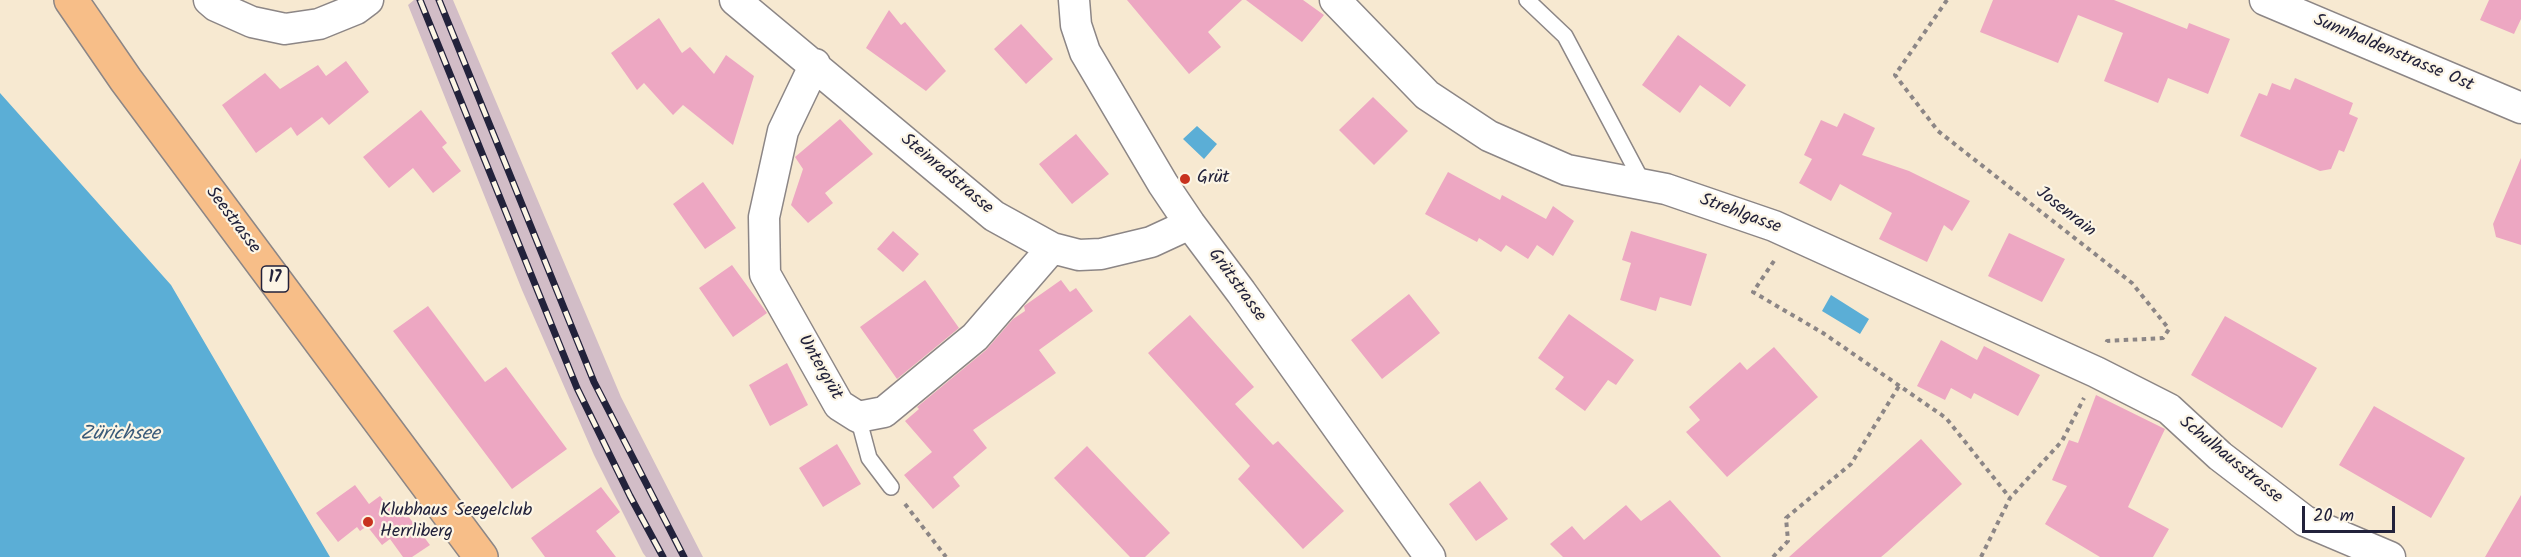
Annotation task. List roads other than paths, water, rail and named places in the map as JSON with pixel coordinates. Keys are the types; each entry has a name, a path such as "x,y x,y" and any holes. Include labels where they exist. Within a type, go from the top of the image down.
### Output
{"main road":[{"name":"Seestrasse","path":"70,0 126,80 481,557"}],"street":[{"path":"209,0 216,6 252,22 285,29 319,24 356,9 368,0"},
{"name":"Steinradstrasse","path":"735,0 815,64 994,216 1052,248 1079,255 1101,254 1151,242 1190,224"},
{"name":"Grütstrasse","path":"1074,0 1076,25 1084,52 1122,118 1190,224 1430,557"},
{"name":"Strehlgasse","path":"1335,0 1427,95 1489,136 1567,170 1666,189 1774,226 2096,372 2169,410"},
{"name":"Sunnhaldenstrasse Ost","path":"2265,0 2521,108"},
{"name":"Untergrüt","path":"815,64 783,131 764,217 765,274 839,405 858,417 884,412 975,338 1052,248"},
{"name":"Schulhausstrasse","path":"2169,410 2220,456 2305,521 2390,557"}],"lane":[{"path":"1527,0 1565,36 1644,185"},
{"path":"858,417 869,458 891,487"}],"water":[{"name":"Zürichsee","path":"0,93 171,285 330,557 0,557"},
{"path":"1197,126 1217,144 1204,159 1183,139"},
{"path":"1831,295 1869,319 1860,334 1822,311"}],"railway":[{"path":"420,0 577,388 663,557"},
{"path":"439,0 594,382 684,557"}],"place":[{"name":"Grüt","path":"1185,179"},
{"name":"Klubhaus Seegelclub Herrliberg","path":"368,522"}]}
